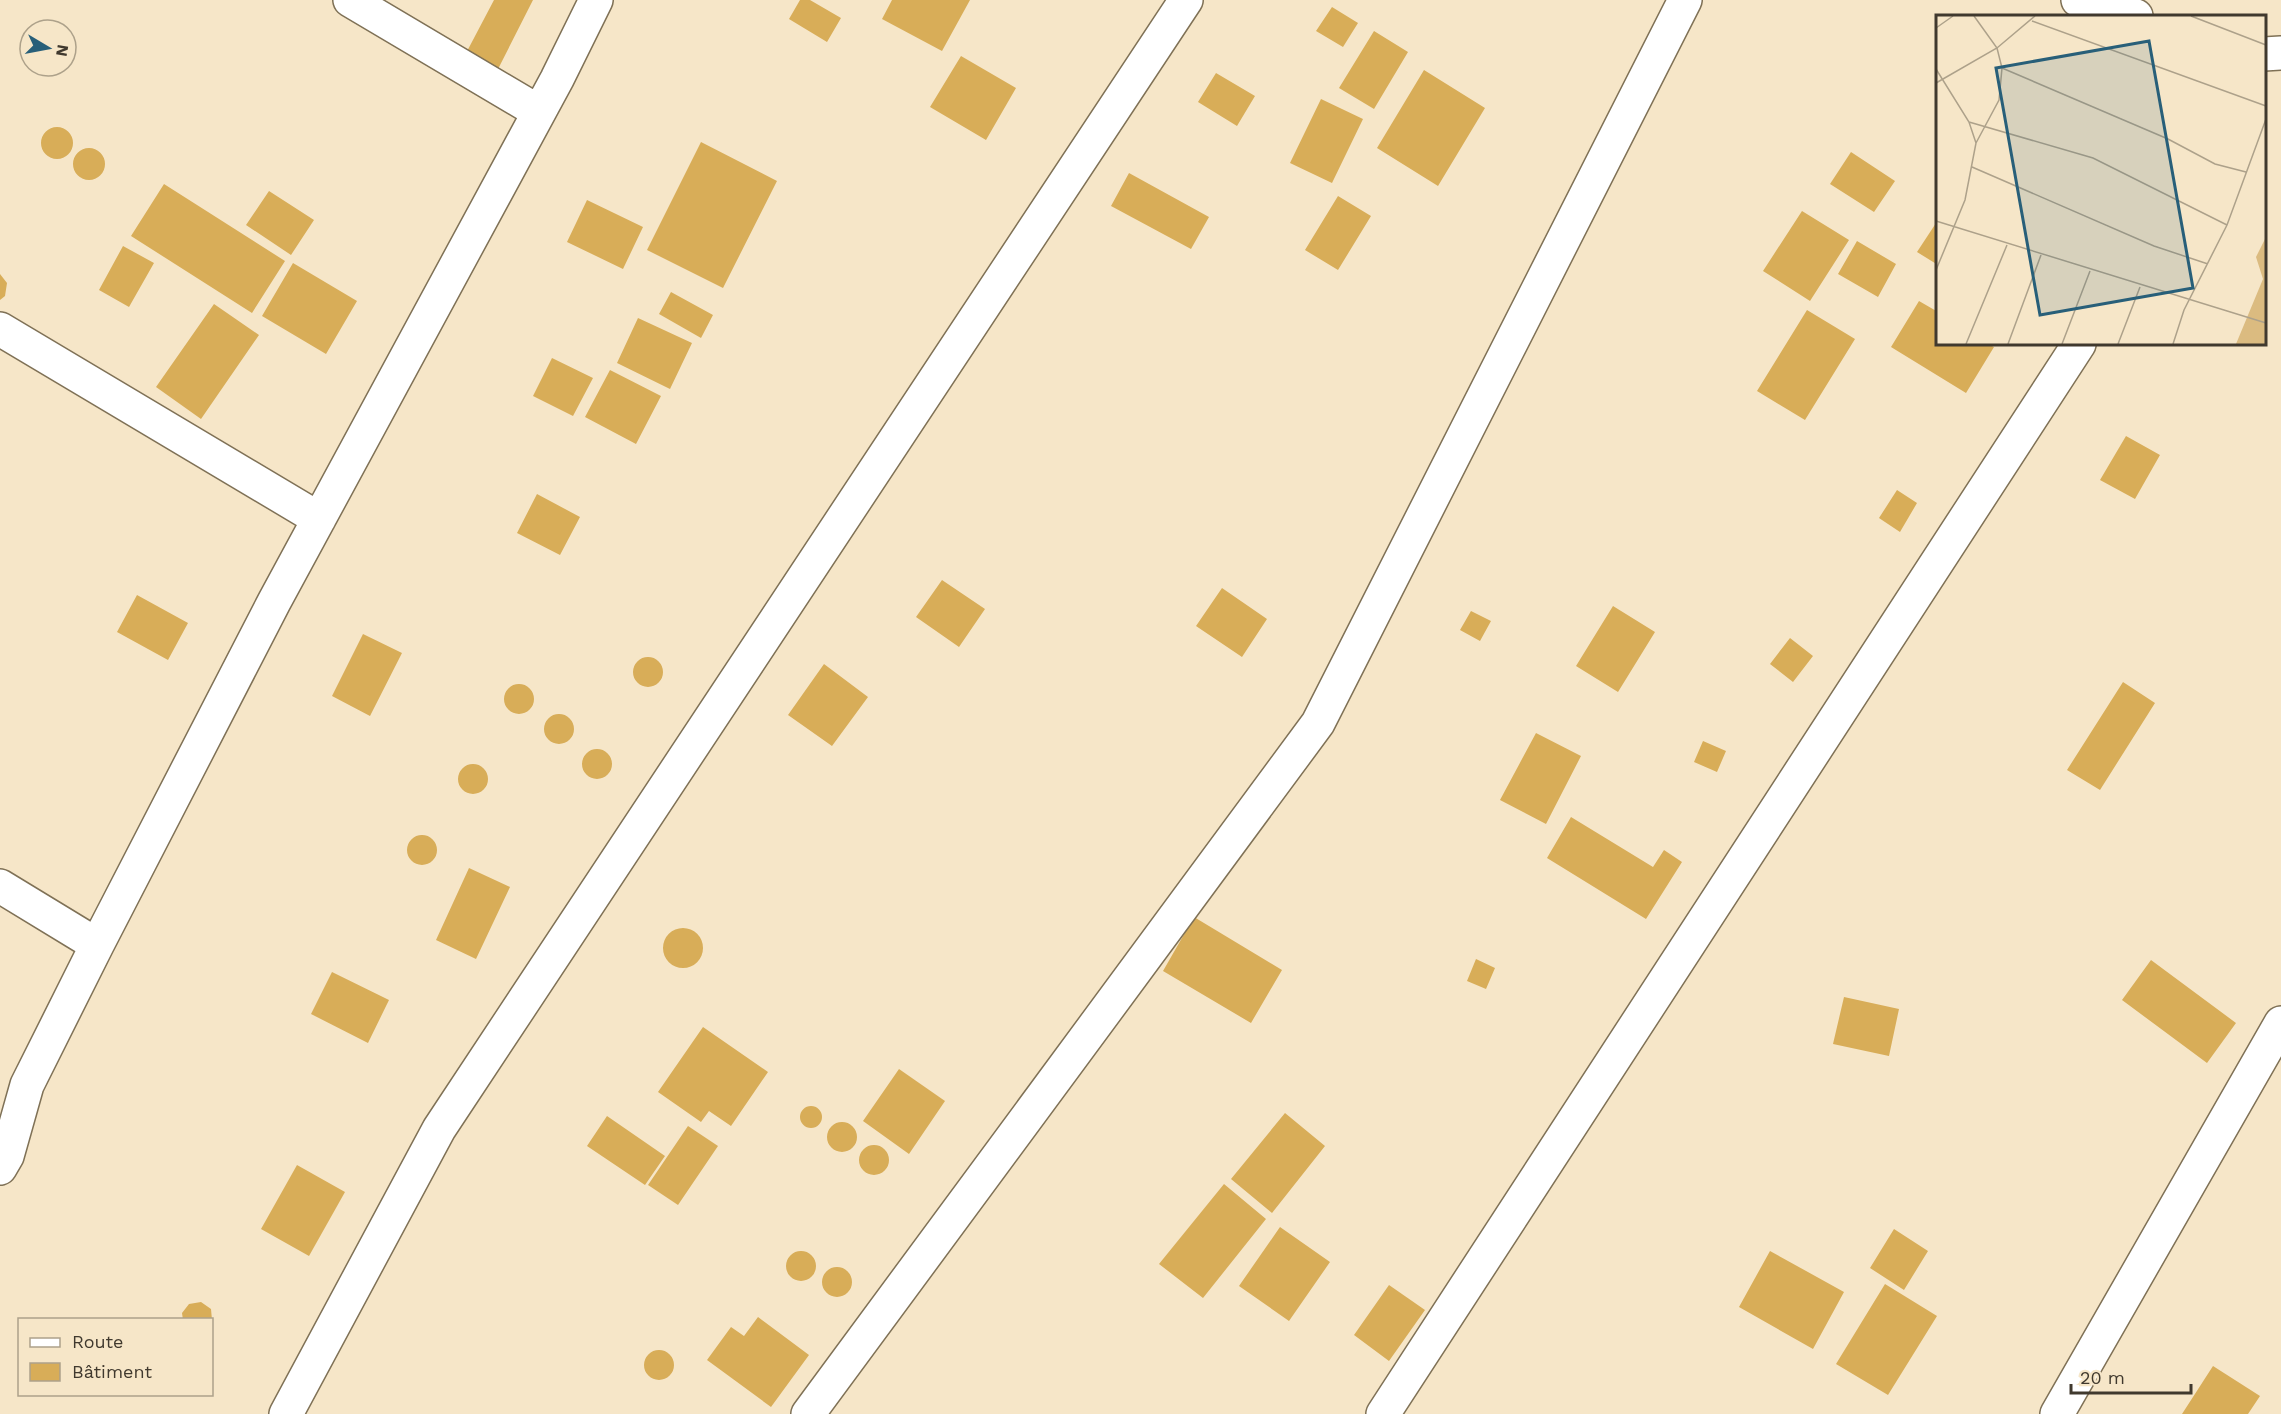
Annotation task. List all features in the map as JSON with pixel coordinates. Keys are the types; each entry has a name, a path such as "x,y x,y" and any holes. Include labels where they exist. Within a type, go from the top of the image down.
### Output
{"street":[{"path":"350,0 539,112"},
{"path":"0,1168 7,1156 27,1085 97,945 319,519 539,112 596,0"},
{"path":"286,1414 439,1129 1185,0"},
{"path":"808,1414 1318,723 1685,0"},
{"path":"2078,0 2132,15"},
{"path":"0,329 319,519"},
{"path":"1383,1414 2078,345"},
{"path":"0,886 97,945"},
{"path":"2057,1414 2281,1023"}],"building":[{"path":"494,0 533,0 496,73 464,57"},
{"path":"800,0 810,0 841,18 827,42 789,19"},
{"path":"892,0 970,0 942,51 882,19"},
{"path":"1332,7 1358,23 1343,47 1316,31"},
{"path":"1374,31 1408,52 1374,109 1339,88"},
{"path":"961,56 1016,88 986,140 930,107"},
{"path":"1424,70 1485,108 1438,186 1377,148"},
{"path":"1216,73 1255,96 1237,126 1198,102"},
{"path":"1321,99 1363,119 1332,183 1290,163"},
{"path":"57,127 69,131 73,143 69,155 57,159 45,155 41,143 45,131"},
{"path":"701,142 777,181 723,288 647,250"},
{"path":"89,148 101,152 105,164 101,176 89,180 77,176 73,164 77,152"},
{"path":"1851,152 1895,181 1874,212 1830,184"},
{"path":"1129,173 1209,217 1191,249 1111,206"},
{"path":"164,184 285,261 252,313 131,236"},
{"path":"269,191 314,220 291,255 246,225"},
{"path":"1338,196 1371,216 1338,270 1305,250"},
{"path":"587,200 643,227 623,269 567,242"},
{"path":"1802,211 1849,240 1810,301 1763,271"},
{"path":"1936,223 1936,264 1917,252"},
{"path":"1857,241 1896,264 1878,297 1838,274"},
{"path":"123,246 154,263 129,307 99,290"},
{"path":"293,263 357,301 326,354 262,316"},
{"path":"0,274 7,283 5,296 0,300"},
{"path":"671,292 713,315 701,338 659,314"},
{"path":"1919,301 1936,311 1936,345 1990,345 1994,347 1966,393 1891,347"},
{"path":"214,304 259,335 201,419 156,387"},
{"path":"1807,310 1855,339 1805,420 1757,391"},
{"path":"638,318 692,343 670,389 617,363"},
{"path":"552,358 593,378 573,416 533,396"},
{"path":"610,370 661,396 636,444 585,417"},
{"path":"2126,436 2160,455 2135,499 2100,480"},
{"path":"1897,490 1917,503 1900,532 1879,518"},
{"path":"537,494 580,517 560,555 517,533"},
{"path":"942,580 985,609 959,647 916,617"},
{"path":"1222,588 1267,619 1242,657 1196,626"},
{"path":"137,595 188,623 168,660 117,632"},
{"path":"1613,606 1655,632 1618,692 1576,666"},
{"path":"1471,611 1491,621 1480,641 1460,630"},
{"path":"363,634 402,653 370,716 332,696"},
{"path":"1790,638 1813,656 1793,682 1770,664"},
{"path":"648,657 659,661 663,672 659,683 648,687 637,683 633,672 637,661"},
{"path":"824,664 868,697 832,746 788,715"},
{"path":"2123,682 2155,703 2100,790 2067,770"},
{"path":"519,684 525,685 533,693 533,705 525,713 519,714 513,713 505,705 504,699 505,693 513,685"},
{"path":"559,714 565,715 573,723 573,735 565,743 559,744 553,743 545,735 544,729 545,723 553,715"},
{"path":"1536,733 1581,756 1546,824 1500,800"},
{"path":"1703,741 1726,751 1717,772 1694,762"},
{"path":"597,749 603,750 611,758 611,770 603,778 597,779 591,778 583,770 582,764 583,758 591,750"},
{"path":"473,764 479,765 487,773 487,785 479,793 473,794 467,793 459,785 458,779 459,773 467,765"},
{"path":"1571,817 1653,867 1664,850 1682,862 1646,919 1547,858"},
{"path":"422,835 433,839 437,850 433,861 422,865 411,861 407,850 411,839"},
{"path":"469,868 510,887 476,959 436,940"},
{"path":"1194,917 1282,970 1251,1023 1163,971"},
{"path":"683,928 697,934 703,948 697,962 683,968 669,962 663,948 669,934"},
{"path":"1476,959 1495,968 1486,989 1467,981"},
{"path":"2151,960 2236,1023 2207,1063 2122,1000"},
{"path":"332,972 389,1000 368,1043 311,1014"},
{"path":"1844,997 1899,1009 1889,1056 1833,1044"},
{"path":"703,1027 768,1072 731,1126 709,1111 701,1122 658,1092"},
{"path":"899,1069 945,1101 909,1154 863,1121"},
{"path":"807,1106 815,1106 822,1113 822,1121 815,1128 807,1128 800,1121 800,1113"},
{"path":"1285,1113 1325,1146 1272,1213 1231,1179"},
{"path":"607,1116 665,1156 645,1185 587,1146"},
{"path":"842,1122 848,1123 856,1131 856,1143 848,1151 842,1152 836,1151 828,1143 827,1137 828,1131 836,1123"},
{"path":"688,1126 718,1146 678,1205 648,1185"},
{"path":"874,1145 880,1146 888,1154 888,1166 880,1174 874,1175 868,1174 860,1166 859,1160 860,1154 868,1146"},
{"path":"297,1165 345,1192 309,1256 261,1229"},
{"path":"1224,1184 1266,1219 1203,1298 1159,1264"},
{"path":"1280,1227 1330,1262 1289,1321 1239,1286"},
{"path":"1894,1229 1928,1251 1904,1290 1870,1268"},
{"path":"801,1251 812,1255 816,1266 812,1277 801,1281 790,1277 786,1266 790,1255"},
{"path":"1770,1251 1844,1292 1813,1349 1739,1307"},
{"path":"837,1267 843,1268 851,1276 851,1288 843,1296 837,1297 831,1296 823,1288 822,1282 823,1276 831,1268"},
{"path":"1885,1284 1937,1316 1888,1395 1836,1364"},
{"path":"1389,1285 1425,1310 1389,1361 1354,1335"},
{"path":"201,1302 211,1309 212,1318 183,1318 182,1313 189,1304"},
{"path":"758,1317 809,1355 771,1407 707,1360 731,1327 744,1336"},
{"path":"659,1350 665,1351 673,1359 673,1371 665,1379 659,1380 653,1379 645,1371 644,1365 645,1359 653,1351"},
{"path":"2213,1366 2260,1396 2248,1414 2182,1414"}]}
